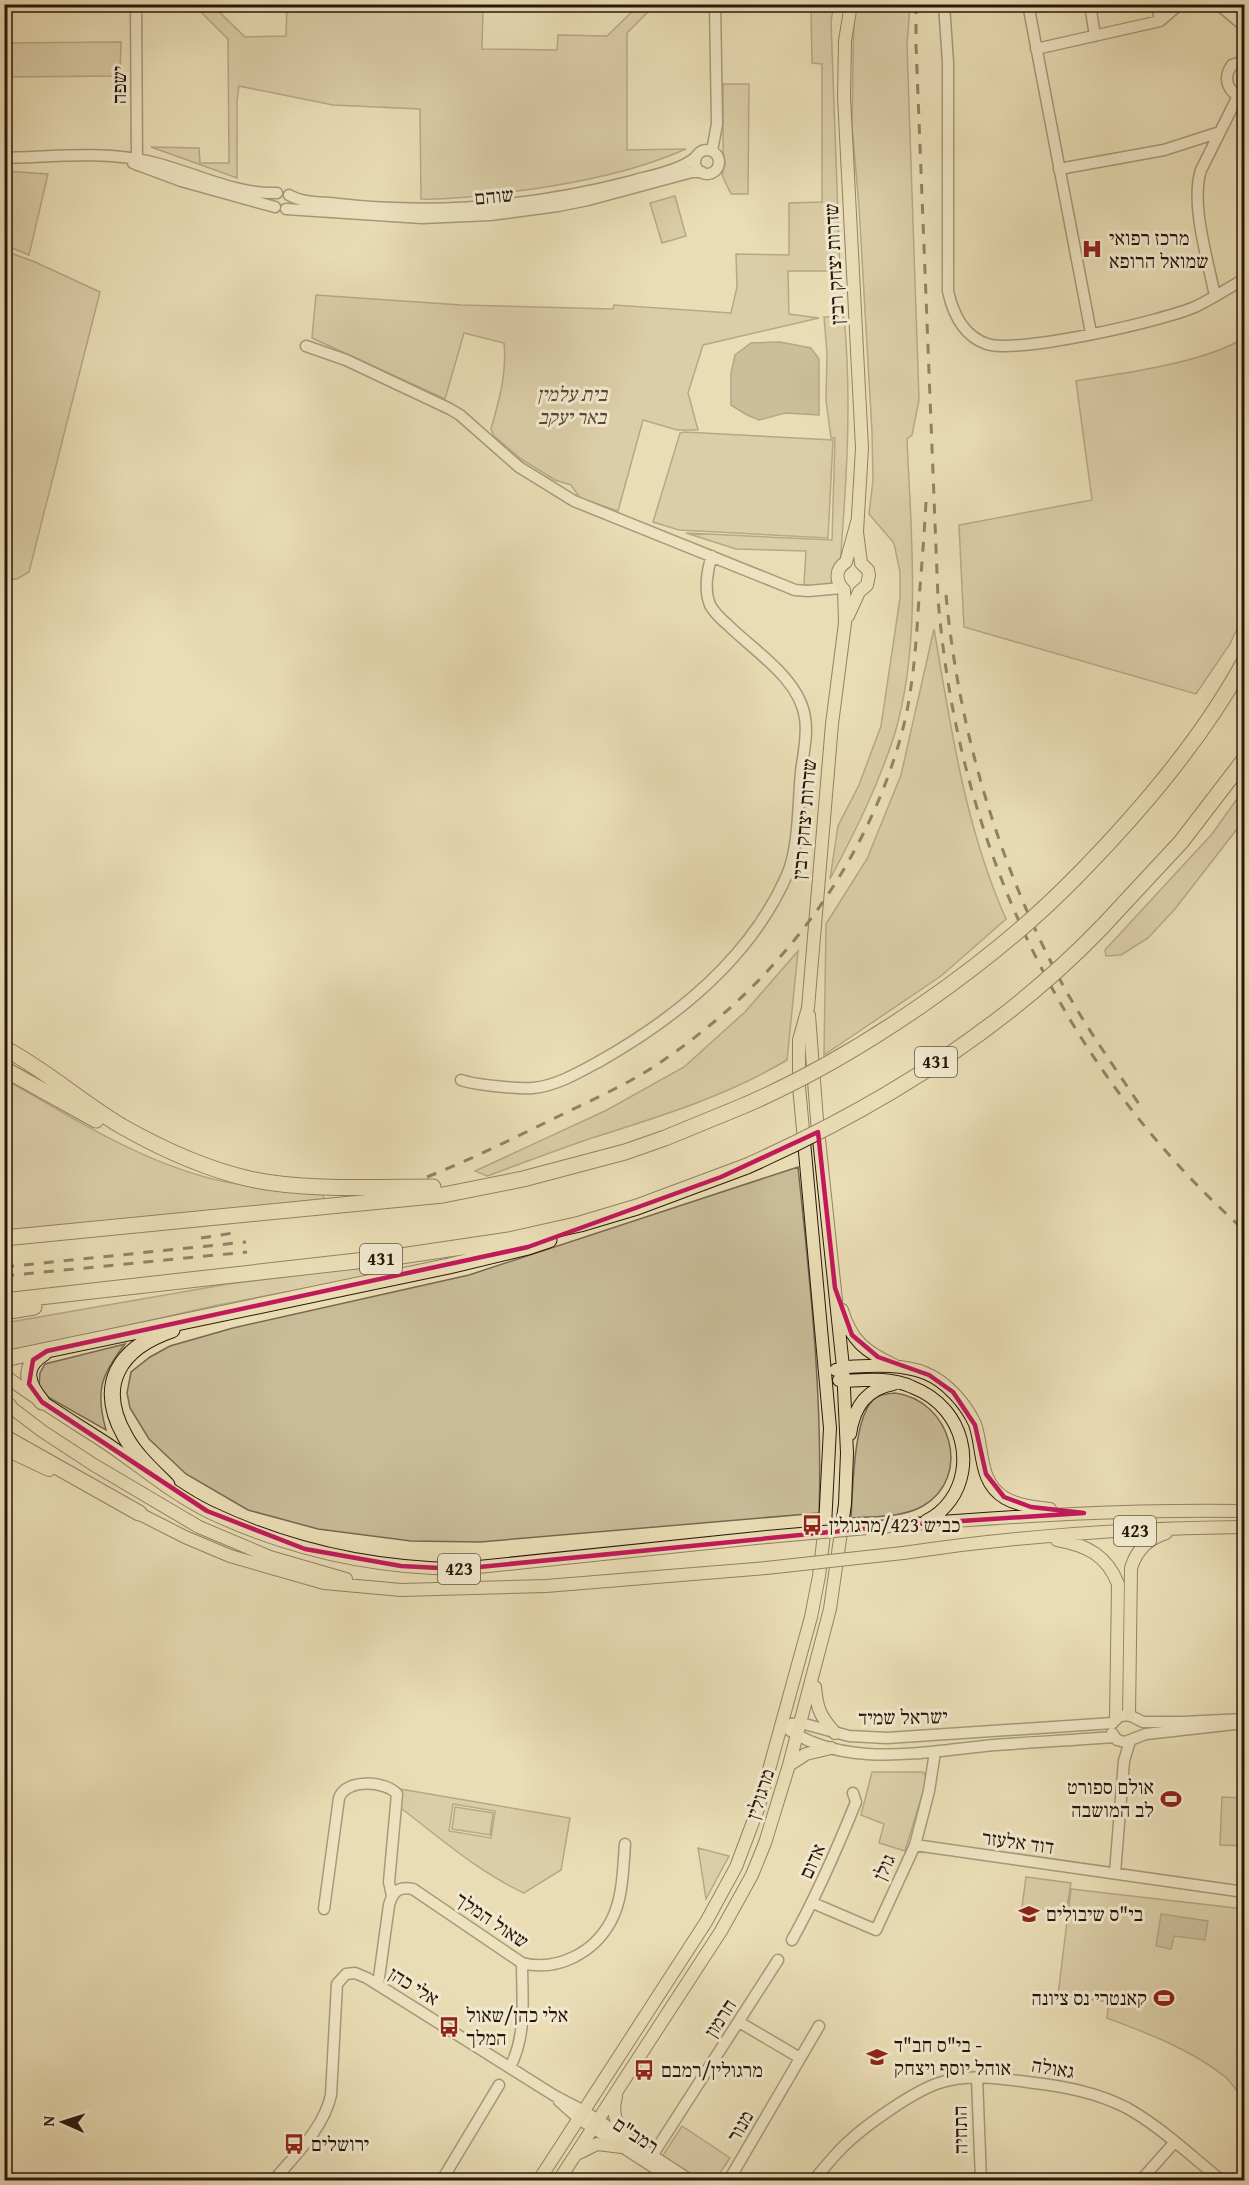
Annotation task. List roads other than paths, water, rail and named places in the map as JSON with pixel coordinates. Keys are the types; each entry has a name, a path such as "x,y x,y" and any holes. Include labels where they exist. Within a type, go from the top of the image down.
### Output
{"highway":[{"path":"4,1238 421,1197 484,1187 570,1168 625,1152 743,1106 829,1062 909,1012 1014,933 1076,877 1173,768 1245,662"},
{"name":"431","path":"4,1301 161,1285 474,1246 580,1224 637,1207 747,1166 852,1114 944,1057 984,1029 1054,973 1102,927 1180,842 1245,760"},
{"path":"4,1048 123,1126 203,1165 240,1176"},
{"path":"4,1069 141,1143 196,1166 240,1176 295,1184 345,1187 484,1187"},
{"path":"4,1359 449,1266 528,1247 637,1207"},
{"path":"4,1312 161,1285"},
{"path":"167,1485 132,1447 115,1416 111,1397 115,1376 124,1360 143,1344 168,1331 226,1312"},
{"path":"42,1402 33,1391 28,1375 33,1360 47,1351"},
{"path":"4,1437 139,1513"}],"main road":[{"name":"שדרות יצחק רבין","path":"844,633 843,589 839,584 837,574 846,562 856,522 862,448 844,97 845,41 851,4"},
{"name":"שדרות יצחק רבין","path":"843,1367 817,1120 808,1008 832,724 844,633 850,609 859,592 867,585 869,575 868,570 861,563 856,522"},
{"path":"846,562 861,563"},
{"path":"843,589 851,593 859,592"},
{"name":"שדרות יצחק רבין","path":"808,1008 799,1040 799,1086 826,1375"},
{"path":"835,1288 844,1318 859,1344 878,1357 898,1366 929,1375 961,1401 975,1425 986,1474 996,1490 1004,1497 1031,1507 1083,1513"},
{"path":"826,1375 843,1367 898,1366"},
{"name":"מרגולין","path":"559,2181 721,1931 746,1887 765,1843 801,1723 831,1609 845,1503 847,1453 843,1367"},
{"name":"423","path":"4,1375 207,1511 305,1549 367,1562 431,1569 459,1569 921,1523 1150,1510 1245,1511"},
{"path":"826,1375 844,1382 879,1379 905,1384 926,1394 944,1409 957,1429 963,1454 961,1479 956,1495 938,1516 921,1523"},
{"name":"מרגולין","path":"539,2181 706,1922 730,1879 748,1837 778,1741 808,1628 819,1576 830,1459 826,1375"},
{"path":"847,1453 851,1429 861,1402 868,1394 882,1386 905,1384"},
{"name":"423","path":"6,1404 94,1465 200,1527 270,1557 370,1586 412,1590 546,1586 766,1568 903,1553 974,1542 1178,1528 1245,1527"},
{"path":"4,1449 195,1542 230,1556 324,1583 370,1586"},
{"path":"1132,1717 1131,1568 1138,1551 1154,1537 1178,1528"},
{"path":"1026,1538 1061,1540 1084,1548 1098,1554 1114,1574 1118,1584 1114,1721"},
{"path":"814,1676 817,1706 821,1717 835,1733"},
{"path":"789,1765 815,1750 831,1748"},
{"path":"576,2156 597,2144 625,2143 615,2118 614,2103 619,2089"}],"street":[{"name":"ישפה","path":"136,4 137,162"},
{"path":"712,151 717,124 715,4"},
{"path":"944,4 948,63 948,291 952,309 958,321 976,339 1000,346 1024,346 1162,318 1197,306 1245,279"},
{"path":"1028,4 1091,333"},
{"path":"1090,4 1095,36"},
{"path":"1157,4 1160,21"},
{"path":"1036,49 1160,21 1180,4"},
{"path":"1218,4 1245,26"},
{"path":"1215,296 1198,209 1197,182 1220,132 1241,96 1229,88 1227,76 1232,66 1245,61"},
{"path":"1059,169 1164,150 1220,132"},
{"path":"703,150 712,151 718,158 718,167 709,173 702,172 696,166 696,157 703,150"},
{"name":"שוהם","path":"289,195 300,200 354,206 450,208 501,206 613,186 658,174 696,157"},
{"name":"שוהם","path":"4,158 118,158 158,164 230,186 264,193 277,193"},
{"name":"שוהם","path":"137,162 189,184 281,208 365,216 423,218 490,215 558,206 609,196 692,172 702,172"},
{"path":"284,192 289,195 291,202 281,208 273,201 277,193 284,192"},
{"path":"306,346 346,360 450,409 460,415 519,467 574,501 795,590 843,589"},
{"path":"461,1080 534,1088 575,1074 652,1029 673,1014 711,980 748,941 788,873 796,834 805,717 796,694 783,675 738,635 711,605 707,591 708,567 712,556"},
{"path":"795,590 818,585 837,574"},
{"path":"1115,1873 1125,1740 1139,1727 1132,1717 1122,1715 1114,1721 1111,1730 1125,1740"},
{"name":"ישראל שמיד","path":"1132,1717 1143,1722 1245,1721"},
{"name":"ישראל שמיד","path":"782,1725 801,1723 835,1733 887,1738 1114,1721"},
{"name":"ישראל שמיד","path":"782,1725 797,1737 831,1748 868,1754 906,1755 995,1745 1125,1740 1146,1734 1245,1721"},
{"name":"גולן","path":"813,1903 876,1930 915,1845 929,1791 935,1752"},
{"path":"324,1909 341,1793 349,1786 361,1784 390,1788 397,1794 398,1800 389,1882 392,1896 378,1984"},
{"name":"אדום","path":"792,1940 813,1903 856,1802 853,1793"},
{"name":"שאול המלך","path":"392,1896 398,1889 404,1887 413,1889 522,1963 542,1966 570,1960 593,1945 612,1921 617,1906 625,1844"},
{"name":"דוד אלעזר","path":"915,1845 1245,1892"},
{"name":"חרמון","path":"652,2156 778,1960"},
{"path":"510,2067 520,2044 522,2031 522,1963"},
{"name":"אלי כהן","path":"274,2181 320,2123 329,2104 336,1989 342,1976 355,1973 378,1984 596,2124"},
{"path":"739,2022 800,2058"},
{"name":"מנור","path":"729,2181 819,2026"},
{"name":"גאולה","path":"813,2181 847,2143 888,2112 939,2083 977,2078 1012,2079 1087,2092 1127,2108 1147,2121 1221,2181"},
{"name":"התחיה","path":"977,2078 981,2181"},
{"path":"442,2181 499,2085"},
{"name":"רמב\"ם","path":"596,2124 625,2143 673,2181"},
{"name":"רמב\"ם","path":"625,2143 652,2156 690,2181"},
{"path":"1142,2181 1174,2143"}],"railway":[{"path":"916,4 938,598 949,688 968,776 995,862 1030,944 1072,1022 1122,1097 1179,1166 1244,1230"},
{"path":"427,1177 494,1148 601,1096 655,1066 710,1025 750,989 786,950 818,908 847,863 872,816 891,767 906,716 915,651 926,502"},
{"path":"946,595 952,647 972,748 986,798 1020,895 1065,989 1141,1107"},
{"path":"201,1238 233,1233"},
{"path":"4,1267 246,1242"},
{"path":"4,1276 247,1252"}],"place":[{"name":"מרכז רפואי שמואל הרופא","path":"1092,249"},
{"name":"כביש 423/מרגולין","path":"812,1525"},
{"name":"אולם ספורט לב המושבה","path":"1171,1799"},
{"name":"בי\"ס שיבולים","path":"1029,1914"},
{"name":"קאנטרי נס ציונה","path":"1164,1998"},
{"name":"אלי כהן/שאול המלך","path":"449,2027"},
{"name":"בי\"ס חב\"ד - אוהל יוסף ויצחק","path":"877,2057"},
{"name":"מרגולין/רמבם","path":"644,2070"},
{"name":"ירושלים","path":"294,2144"}],"park label":[{"name":"בית עלמין באר יעקב","path":"572,406"}]}
